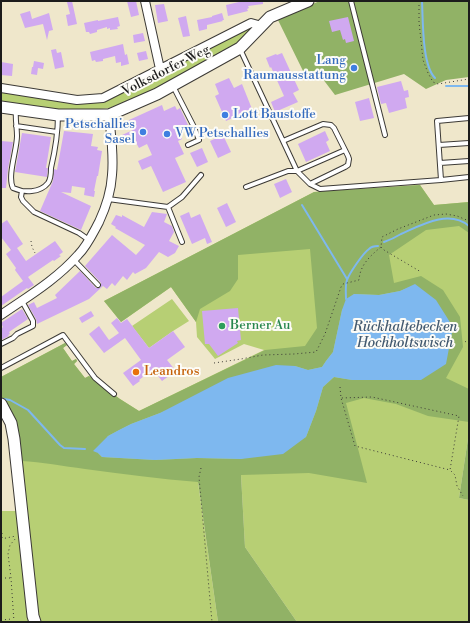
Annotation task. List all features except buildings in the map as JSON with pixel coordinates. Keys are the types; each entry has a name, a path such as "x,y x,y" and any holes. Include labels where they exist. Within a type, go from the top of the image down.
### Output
{"street":[{"path":"145,1 160,69"},
{"name":"Volksdorfer Weg","path":"1,107 58,115 109,115 157,94 240,48 270,17 308,1"},
{"name":"Volksdorfer Weg","path":"1,88 77,100 103,98 251,23 262,26"},
{"path":"1,315 58,274 78,255 89,240 108,199 112,176 113,149 109,115"},
{"path":"1,404 11,423 14,439 33,616 35,622"}],"lane":[{"path":"351,1 385,135"},
{"path":"240,48 297,171 310,184 320,189 469,177"},
{"path":"173,85 199,140 188,145"},
{"path":"16,109 15,117 17,136 11,184 13,188 22,191 40,190 48,182 57,132 58,115"},
{"path":"441,180 437,121 469,118"},
{"path":"283,141 319,125 327,124 334,128 349,159 348,165 310,184"},
{"path":"16,126 57,132"},
{"path":"439,145 469,142"},
{"path":"246,187 288,171 297,171 345,150"},
{"path":"440,163 469,161"},
{"path":"108,199 168,207 182,196 201,175"},
{"path":"22,191 21,197 23,201 34,212 79,232 89,240"},
{"path":"168,207 182,242"},
{"path":"74,259 98,285"},
{"path":"1,344 14,338 17,334 32,326 33,321 22,301"},
{"path":"1,368 63,335 95,378 114,394"}],"path":[{"path":"419,1 423,60 432,82 438,84 469,79"},
{"path":"214,363 263,355 316,352 325,334 341,287 343,284 359,280 359,272 368,258 381,247 382,237 434,215 446,214 457,216 469,221"},
{"path":"31,242 35,253"},
{"path":"381,247 421,272"},
{"path":"464,342 469,339"},
{"path":"340,388 341,398 355,446 450,470 455,475 457,486 463,496"},
{"path":"341,398 372,397 459,416 450,470"},
{"path":"201,468 199,477 212,622"},
{"path":"2,533 2,539 18,536 10,545 8,554 14,622"},
{"path":"1,578 11,578"},
{"path":"1,620 13,619"}],"green space":[{"path":"320,1 469,1 469,77 446,80 426,89 404,74 335,95 316,70 305,75 277,18"},
{"path":"250,27 256,28 238,45 155,91 109,108 82,111 55,111 1,103 1,90 86,104 104,101 160,74"},
{"path":"420,185 434,205 469,202 469,432 459,498 469,500 469,622 297,622 245,547 241,475 198,483 218,622 38,622 9,410 1,397 1,377 65,343 67,345 63,348 72,361 76,359 77,361 74,364 85,378 89,376 139,411 264,350 244,344 215,359 197,337 196,322 171,287 121,322 104,301 314,192"},
{"path":"420,185 434,205 469,202 469,233 459,226 426,230 389,255 394,283 421,276 443,290 460,317 463,347 446,378 469,389 469,422 428,416 396,404 364,398 346,403 367,483 309,473 241,475 245,547 297,622 218,622 198,482 21,461 9,410 1,397 1,377 65,343 67,345 63,348 72,361 76,359 77,361 74,364 85,378 89,376 139,411 265,350 305,346 317,328 310,249 238,255 238,279 230,291 200,309 196,322 171,287 121,322 104,301 314,192","holes":["415,285 421,380 352,380 334,377 323,387 306,437 241,459 197,458 155,460 102,457 98,453 108,436 131,424 295,366 308,370 322,367 333,352 342,310 354,294 379,295 400,291"]},
{"path":"172,299 189,321 149,348 132,326"},
{"path":"469,432 469,500 459,498"},
{"path":"1,511 16,511 31,622 1,622"}],"water":[{"name":"Rückhaltebecken Hochholtswisch","path":"415,284 436,300 453,327 446,364 421,380 352,380 334,377 323,387 306,437 283,454 241,459 197,458 155,460 102,457 93,451 108,436 119,430 160,413 228,378 276,365 295,366 308,370 322,367 333,352 342,310 346,299 354,294 379,295 400,291"}],"waterway":[{"path":"422,1 425,53 431,72 435,78"},
{"path":"446,86 469,86"},
{"path":"302,205 347,279"},
{"name":"Berner Au","path":"384,242 435,220 453,219 461,221 469,226"},
{"name":"Berner Au","path":"346,299 346,282 350,273 366,251 372,247 378,246"},
{"name":"Berner Au","path":"4,399 10,400 28,410 64,448 85,449"}],"place":[{"name":"Lang Raumausstattung","path":"354,68"},
{"name":"Lott Baustoffe","path":"225,115"},
{"name":"Petschallies Sasel","path":"143,132"},
{"name":"VW Petschallies","path":"167,134"},
{"name":"Berner Au","path":"222,326"},
{"name":"Leandros","path":"136,372"}]}
